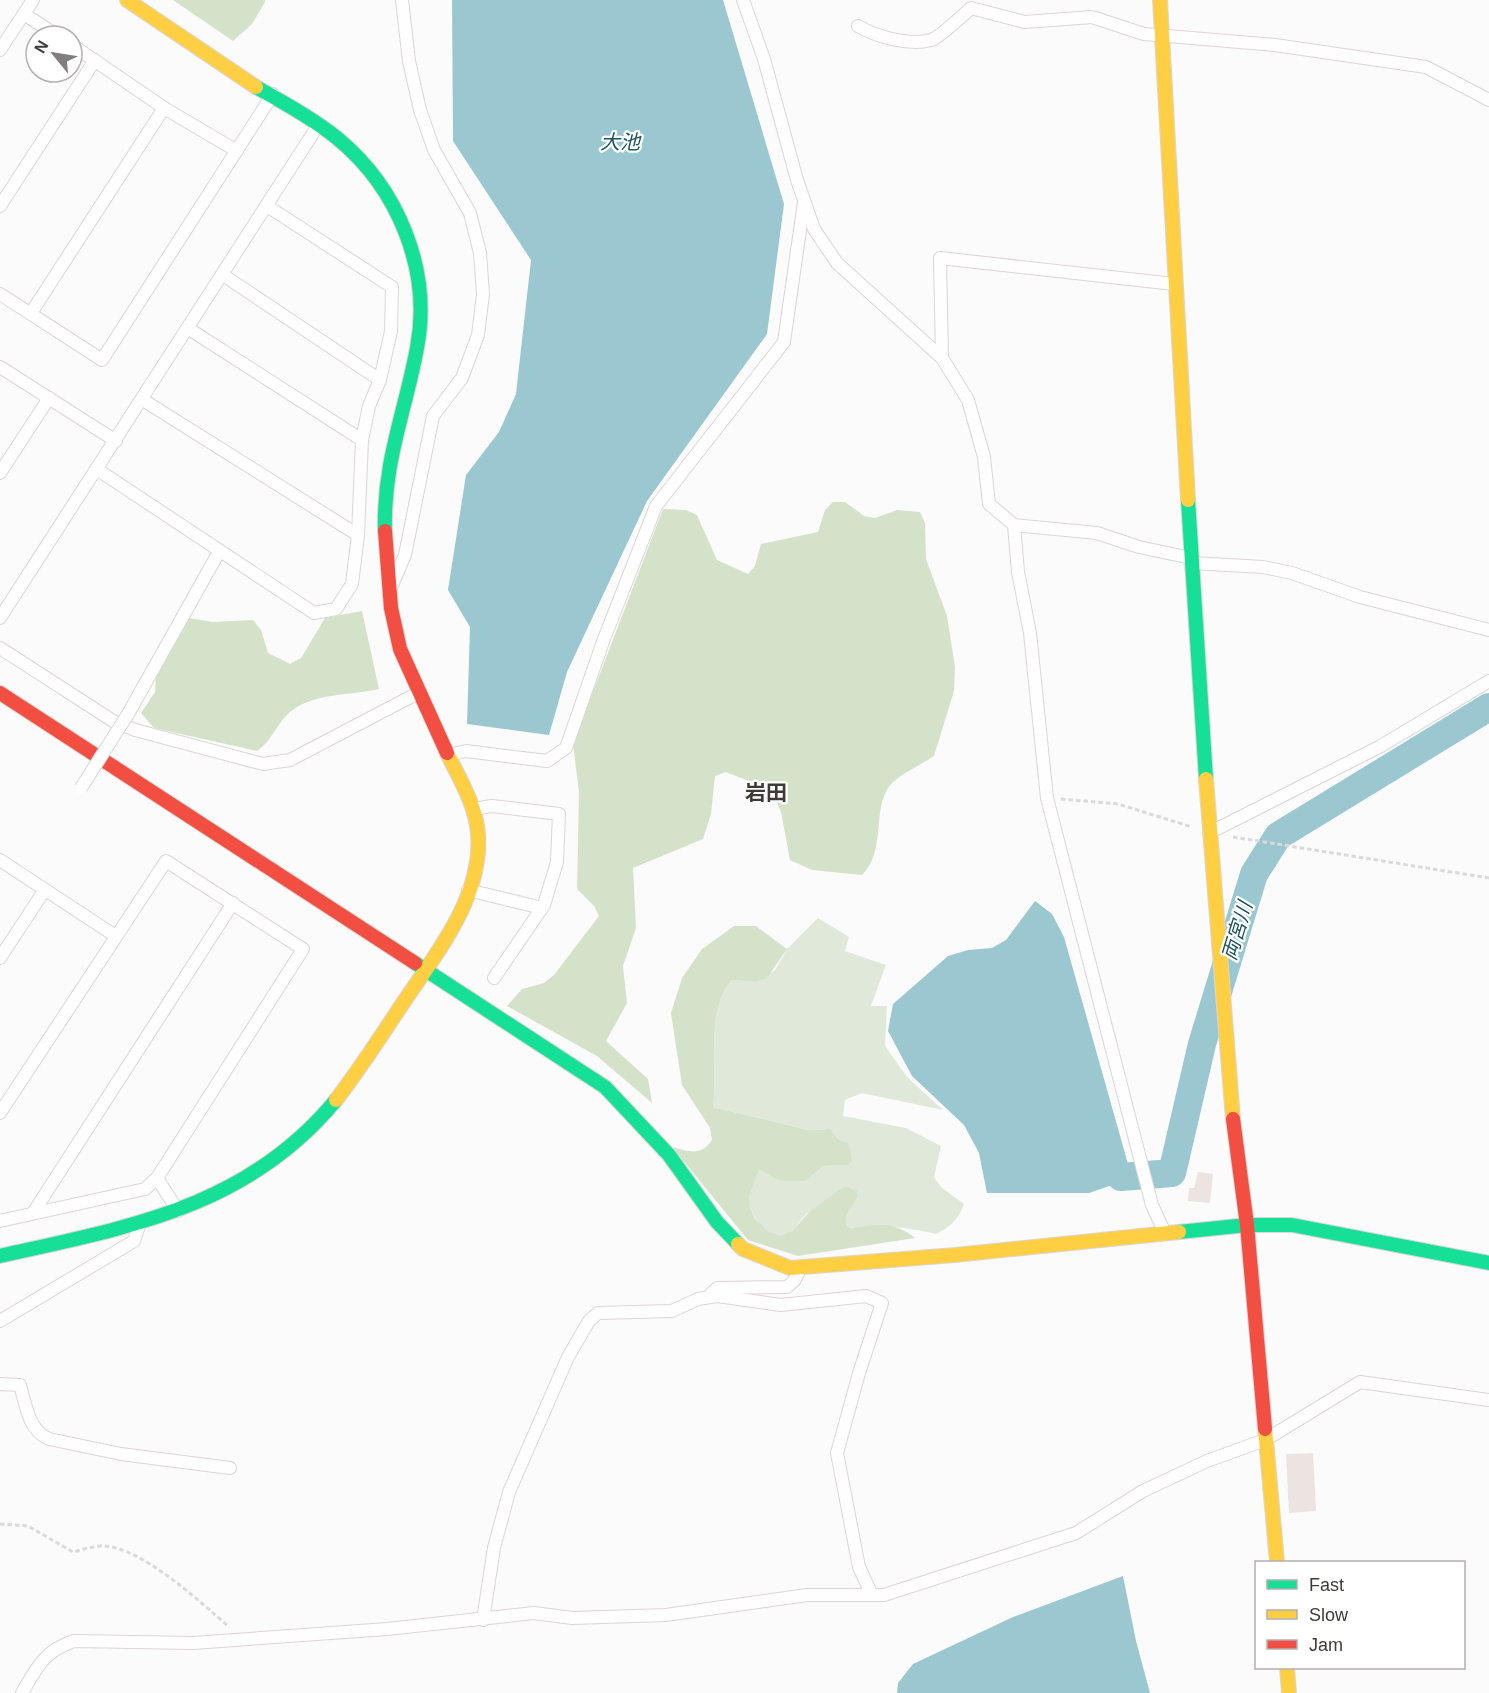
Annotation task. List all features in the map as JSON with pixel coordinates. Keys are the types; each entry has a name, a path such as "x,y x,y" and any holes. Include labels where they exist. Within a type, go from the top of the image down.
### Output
{"street":[{"path":"0,50 33,0"},
{"path":"0,1256 140,1223 178,1211 242,1179 303,1135 345,1087 426,969 468,890 474,870 478,837 473,809 406,668 391,612 386,476 400,408 420,331 419,287 412,248 394,208 371,171 340,141 319,124 273,94 232,73 127,0"},
{"path":"390,591 405,555 433,416 462,378 478,335 483,294 480,253 470,213 434,150 420,110 409,61 402,0"},
{"path":"743,0 764,60 814,229 837,263 942,358 968,400 984,457 989,504 1014,525 1097,532 1139,547 1192,561 1263,567 1292,573 1360,597 1489,630"},
{"path":"1160,0 1174,284 1209,833 1229,1088 1247,1225 1277,1561"},
{"path":"858,26 869,32 904,41 932,40 971,8 1026,22 1092,17 1144,34 1275,45 1426,67 1489,100"},
{"path":"24,14 39,24"},
{"path":"84,53 164,108 237,151"},
{"path":"0,206 95,60"},
{"path":"0,294 102,360 273,94"},
{"path":"31,313 164,108"},
{"path":"0,618 98,470 319,124"},
{"path":"448,755 466,751 547,761 566,748 604,639 656,506 784,342 804,200"},
{"path":"98,470 314,613 336,609 352,584 358,535 362,440 369,406 380,380 391,332 392,287 267,206"},
{"path":"942,358 940,258 1174,284"},
{"path":"223,275 380,380"},
{"path":"189,329 362,440"},
{"path":"0,367 116,441"},
{"path":"0,473 49,398"},
{"path":"143,400 358,535"},
{"path":"1014,525 1018,572 1030,633 1047,798 1152,1205 1164,1232"},
{"path":"81,788 128,714 219,552"},
{"path":"0,648 113,721 135,730 263,764 290,760 418,693"},
{"path":"1209,833 1381,746 1489,681"},
{"path":"0,693 605,1088 669,1155 717,1222 743,1249 790,1268 955,1255 1247,1225 1292,1225 1489,1263"},
{"path":"473,809 492,806 559,814 557,862 543,908 494,978"},
{"path":"0,860 114,935"},
{"path":"0,1113 114,935 166,861 303,949 157,1178 145,1189 0,1221"},
{"path":"468,890 543,908"},
{"path":"0,958 44,891"},
{"path":"33,1213 233,903"},
{"path":"157,1178 178,1211"},
{"path":"0,1321 134,1241 140,1223"},
{"path":"709,1297 717,1288 787,1287 794,1281 801,1267"},
{"path":"483,1620 494,1548 509,1492 568,1357 589,1321 597,1312 672,1311 717,1296 781,1305 866,1296 882,1303 859,1373 837,1453 859,1567 871,1593"},
{"path":"22,1693 38,1664 55,1647 74,1641 192,1643 483,1620 534,1613 572,1618 666,1615 762,1599 871,1593 884,1595 1076,1533 1143,1491 1207,1461 1265,1440 1360,1382 1489,1400"},
{"path":"0,1384 20,1385 33,1428 39,1435 49,1439 121,1454 230,1468"},
{"path":"1287,1669 1289,1693"}],"path":[{"path":"1047,798 1118,804 1209,833 1489,878"},
{"path":"0,1524 28,1526 73,1552 105,1546 137,1557 179,1585 244,1640"}],"green space":[{"path":"173,0 265,0 265,2 252,24 233,41"},
{"path":"833,502 845,502 864,516 875,518 897,510 920,512 925,523 926,559 947,616 955,667 954,691 934,756 895,780 885,794 874,854 870,865 862,875 812,870 790,860 781,812 771,790 726,772 715,776 711,814 703,839 633,868 636,928 623,966 627,1003 606,1041 648,1079 652,1103 597,1056 507,1006 522,989 544,983 554,975 599,916 594,906 577,889 579,792 573,744 663,509 686,510 697,515 717,560 748,574 755,566 761,544 818,532 825,510"},
{"path":"362,611 379,689 322,698 300,706 285,717 267,742 257,751 154,728 141,713 155,692 156,675 189,618 212,622 253,620 261,630 268,653 290,664 301,658 325,618"},
{"path":"818,918 849,937 845,951 886,965 871,1006 887,1006 885,1046 907,1077 943,1110 862,1093 845,1100 843,1116 906,1128 941,1146 934,1177 941,1187 964,1204 953,1222 936,1234 893,1227 850,1228 846,1224 846,1217 858,1197 814,1209 805,1215 790,1233 781,1236 768,1232 758,1222 750,1208 750,1192 759,1168 781,1180 805,1181 824,1166 848,1165 838,1139 831,1129 808,1130 713,1107 715,1023 724,992 732,980 755,982 775,970 787,949"},
{"path":"734,926 756,926 787,949 767,978 755,982 732,980 724,992 715,1023 713,1107 808,1130 831,1129 838,1139 849,1144 852,1161 848,1165 824,1166 805,1181 781,1181 759,1169 749,1196 750,1208 755,1219 769,1232 780,1236 792,1231 809,1212 845,1186 857,1191 858,1197 846,1217 846,1224 850,1228 892,1226 915,1238 798,1256 748,1240 672,1147 699,1151 712,1140 710,1128 682,1085 671,1013 682,978 702,949"}],"water":[{"name":"大池","path":"452,0 723,0 784,204 767,334 647,501 567,672 549,735 467,724 470,627 448,590 466,475 499,432 516,394 531,260 453,141"},
{"path":"1035,901 1052,914 1064,937 1128,1164 1118,1183 1089,1193 987,1193 979,1153 964,1125 912,1076 888,1031 893,1004 948,956 968,950 992,948 1006,940"},
{"path":"1123,1576 1136,1641 1150,1693 897,1693 898,1683 913,1664 1013,1617"}],"building":[{"path":"1198,1172 1213,1174 1210,1203 1188,1201 1189,1188 1194,1188"},
{"path":"1313,1453 1316,1511 1289,1513 1286,1454"}],"waterway":[{"name":"両宮川","path":"1092,1151 1121,1177 1172,1173 1202,1044 1254,874 1278,836 1489,707"}],"traffic: fast":[{"path":"256,87 318,124 359,158 393,206 406,232 419,289 420,319 417,348 387,482 385,531"},
{"path":"1188,500 1206,779"},
{"path":"415,963 605,1087 669,1155 717,1222 738,1244"},
{"path":"0,1256 94,1235 139,1222 183,1208 224,1189 264,1166 301,1137 336,1100"},
{"path":"1179,1232 1247,1225 1292,1225 1489,1263"}],"traffic: slow":[{"path":"127,0 256,87"},
{"path":"1160,0 1188,500"},
{"path":"336,1100 442,946 465,903 473,881 478,858 477,823 466,792 447,753"},
{"path":"1206,779 1233,1119"},
{"path":"738,1244 743,1249 790,1268 955,1255 1179,1232"},
{"path":"1265,1429 1277,1561"},
{"path":"1287,1669 1289,1693"}],"traffic: jam":[{"path":"385,531 391,608 400,649 447,753"},
{"path":"0,693 415,963"},
{"path":"1233,1119 1247,1225 1265,1429"}],"district":[{"name":"岩田","path":"766,793"}]}
